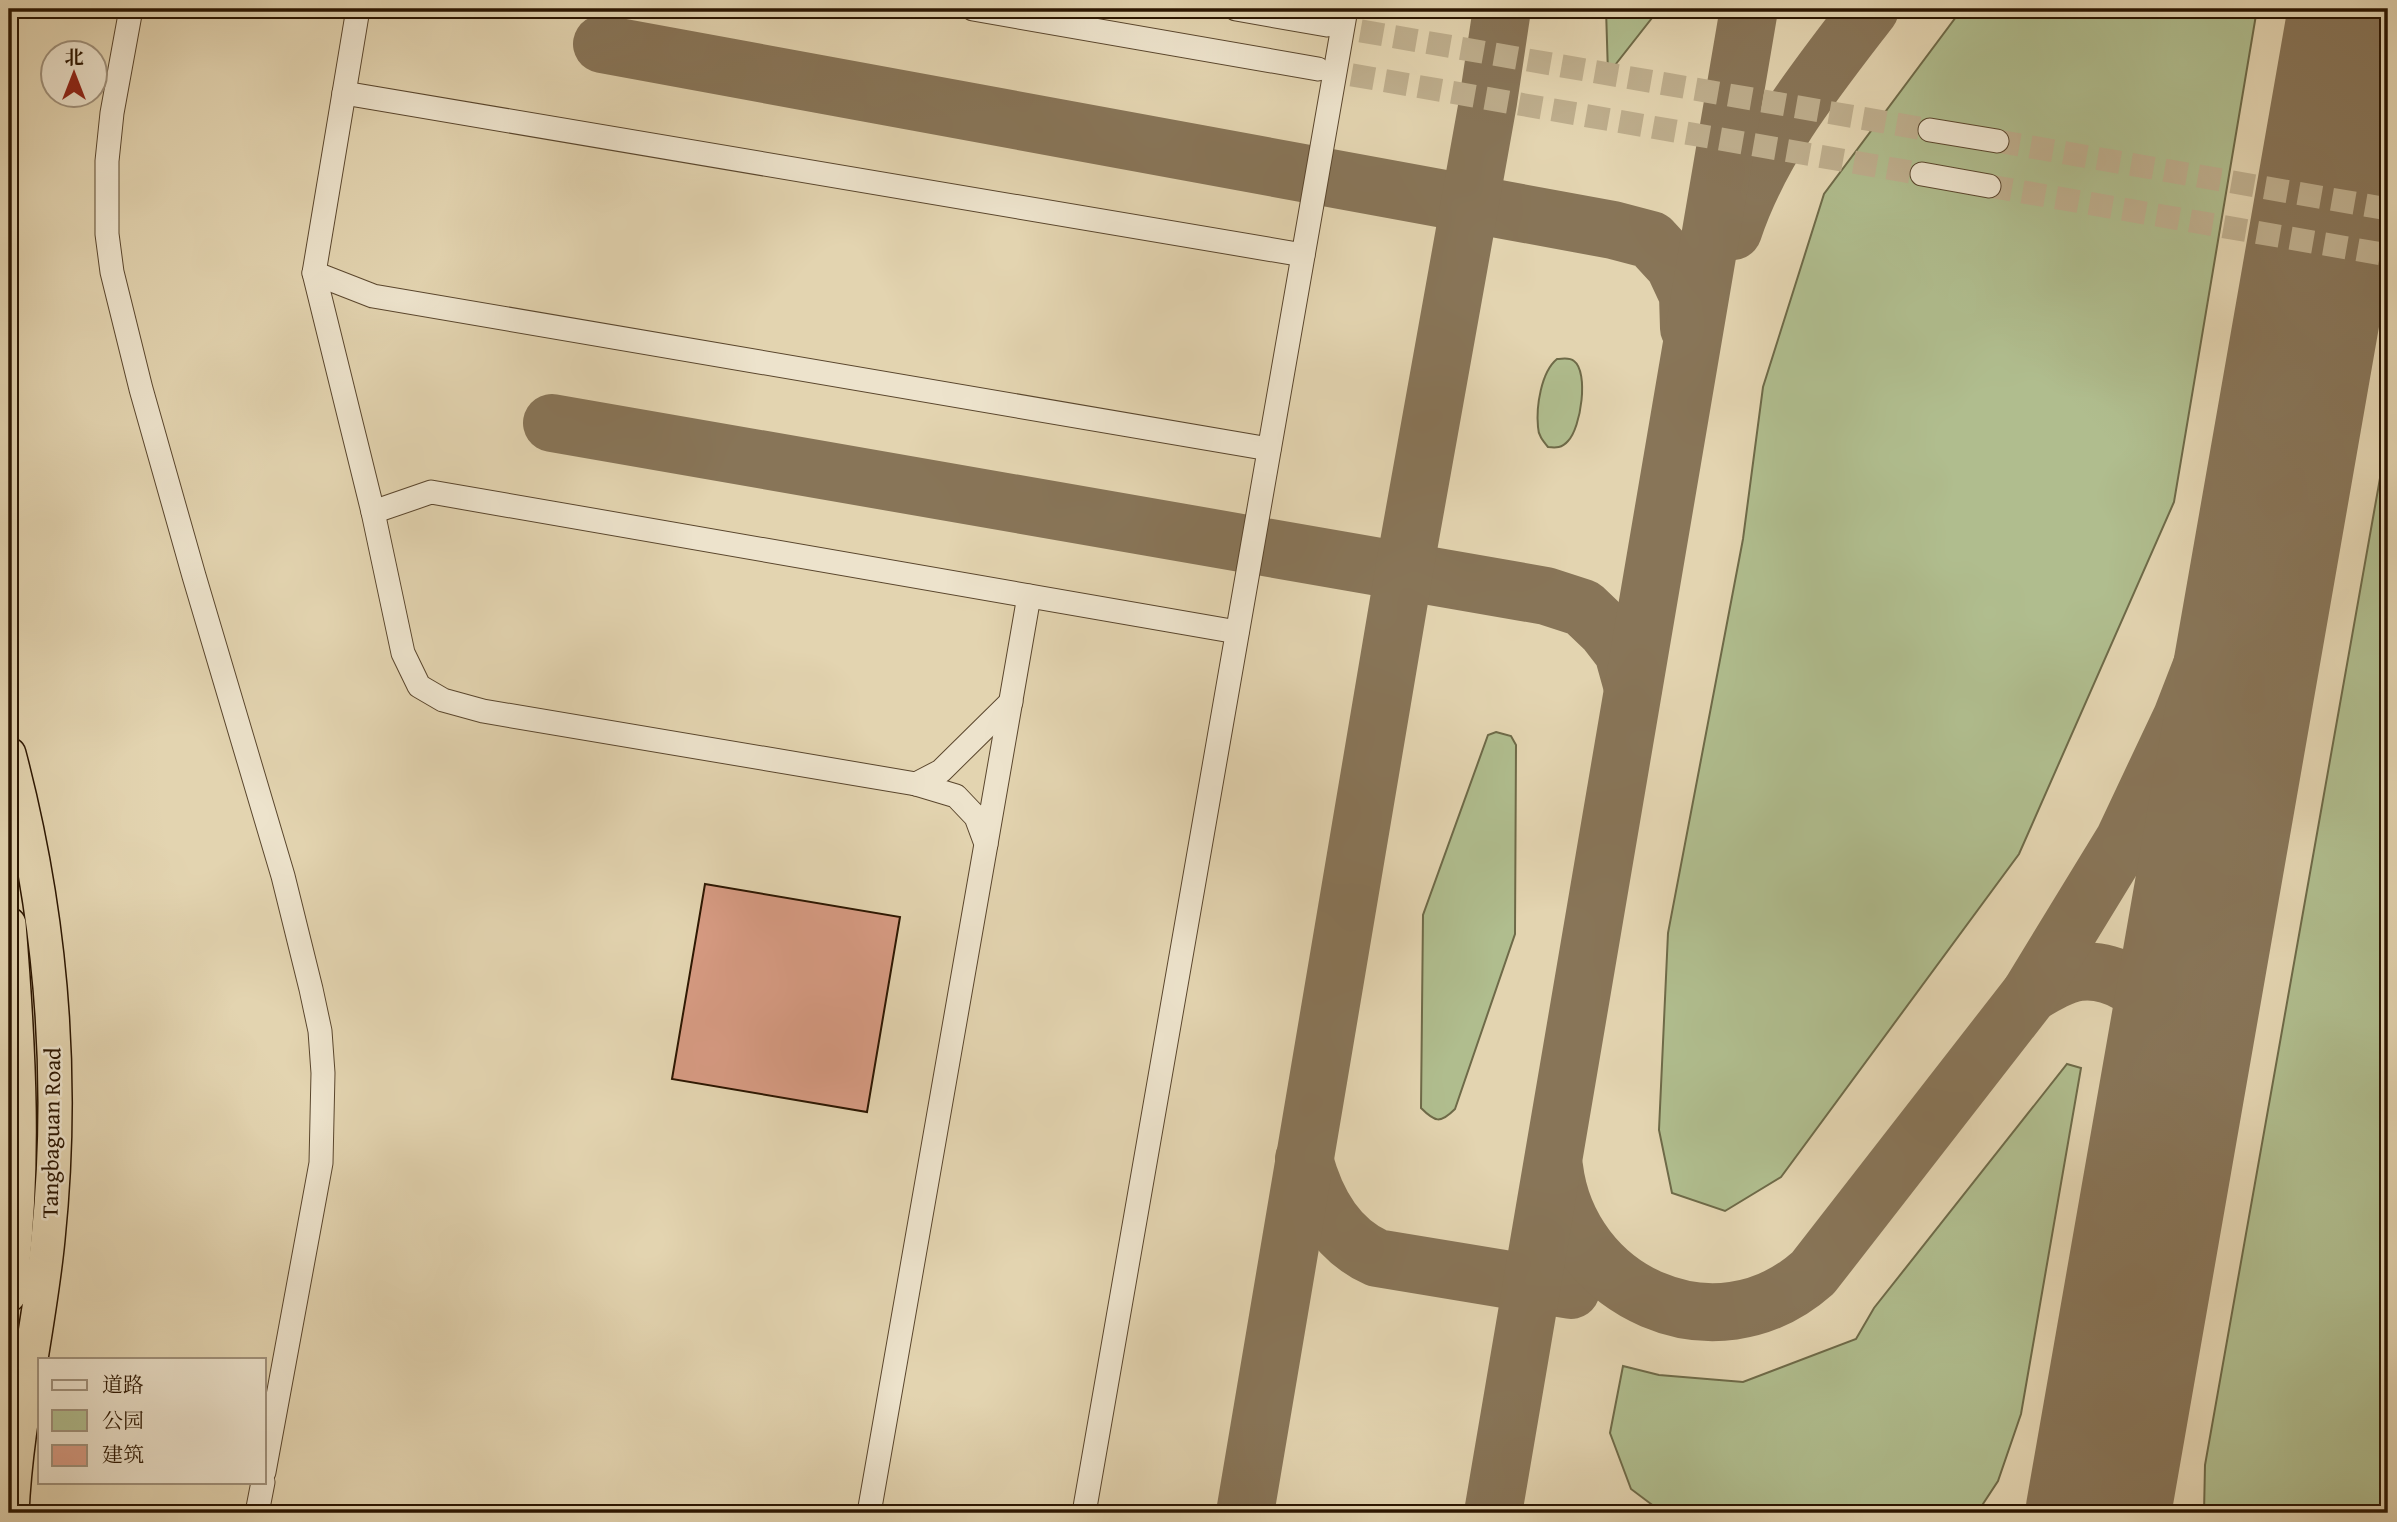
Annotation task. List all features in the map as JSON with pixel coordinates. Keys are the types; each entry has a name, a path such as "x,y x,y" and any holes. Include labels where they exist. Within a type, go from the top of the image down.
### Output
{"highway":[{"name":"Tangbaguan Road","path":"9,754 37,878 46,945 52,1009 55,1127 46,1261 15,1466 12,1513"},
{"name":"Tangbaguan Road","path":"9,924 20,1096 18,1186 9,1295"}],"street":[{"path":"131,9 112,113 107,161 107,234 112,272 141,389 190,563 283,876 311,989 323,1062 324,1123 321,1163 266,1461"},
{"path":"358,9 314,273 373,512 404,653 419,685 443,700 483,711 916,784 956,796 976,817 986,844"},
{"path":"973,9 1318,69"},
{"path":"1236,9 1326,25"},
{"path":"1084,1513 1346,9"},
{"path":"344,93 1303,255"},
{"path":"1930,130 1997,141"},
{"path":"1922,174 1989,186"},
{"path":"314,273 373,296 1269,449"},
{"path":"373,512 431,492 1237,632"},
{"path":"869,1513 1029,596"},
{"path":"916,784 941,771 1011,702"},
{"path":"257,1513 262,1484"}],"green space":[{"path":"1606,9 1659,9 1608,74"},
{"path":"1962,9 2257,9 2174,502 2019,854 1781,1177 1725,1211 1672,1193 1659,1130 1668,933 1743,539 1763,387 1824,194"},
{"path":"1557,359 1574,361 1579,367 1582,400 1577,425 1568,441 1559,447 1548,447 1538,430 1538,410 1543,381"},
{"path":"2382,467 2388,487 2388,1513 2204,1513 2205,1465"},
{"path":"1496,732 1511,736 1516,745 1515,934 1455,1109 1438,1119 1421,1108 1423,915 1488,735"},
{"path":"2067,1064 2081,1068 2021,1414 1998,1481 1977,1513 1663,1513 1631,1489 1610,1433 1623,1366 1659,1375 1743,1382 1856,1339 1874,1308"}],"building":[{"path":"705,884 900,917 867,1112 672,1079"}],"taxiway":[{"path":"1245,1513 1502,9"},
{"path":"1493,1513 1749,9"},
{"path":"1733,231 1759,171 1792,114 1870,9"},
{"path":"602,44 1613,230 1651,240 1674,265 1688,295 1689,328"},
{"path":"552,423 1546,596 1583,608 1606,630 1623,652 1633,688"},
{"path":"1554,1167 1565,1211 1587,1249 1617,1278 1652,1300 1692,1311 1733,1311 1774,1299 1813,1273 2030,994 2124,840 2182,717 2215,632 2244,571 2283,455"},
{"path":"2030,994 2060,978 2079,972 2104,974 2128,983 2156,1009 2164,1026 2175,1067"},
{"path":"1304,1159 1314,1189 1329,1217 1350,1241 1377,1258 1571,1290"},
{"path":"2096,1513 2099,1507"}],"runway":[{"path":"2098,1513 2361,9"}],"tunnel":[{"path":"1327,25 1930,130"},
{"path":"1318,69 1922,174"},
{"path":"1997,141 2388,209"},
{"path":"1989,186 2388,255"}]}
